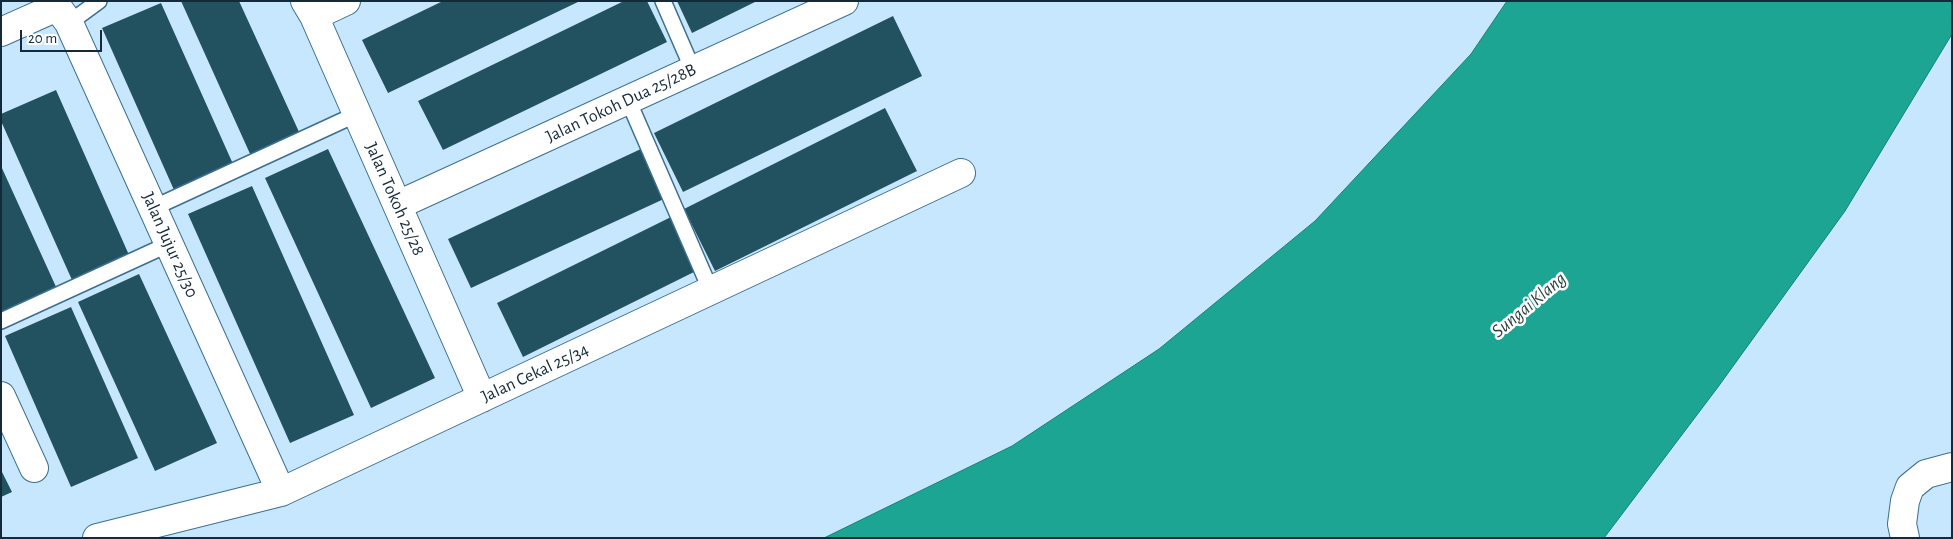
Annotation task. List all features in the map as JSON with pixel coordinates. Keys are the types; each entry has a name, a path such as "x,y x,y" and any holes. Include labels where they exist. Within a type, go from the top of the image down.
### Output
{"street":[{"path":"310,9 346,1"},
{"name":"Jalan Tokoh Dua 25/28B","path":"398,205 844,1"},
{"name":"Jalan Tokoh 25/28","path":"310,9 482,398"},
{"path":"1,32 60,10"},
{"name":"Jalan Jujur 25/30","path":"60,10 153,208 281,492"},
{"name":"Jalan Cekal 25/34","path":"97,538 281,492 961,173"},
{"path":"1,396 34,468"},
{"path":"1905,538 1902,524 1905,501 1910,488 1926,474 1952,467"}],"lane":[{"path":"60,10 99,1"},
{"path":"663,1 694,70"},
{"path":"628,100 711,291"},
{"path":"153,208 357,114"},
{"path":"1,321 169,244"}],"water":[{"name":"Sungai Klang","path":"1507,1 1952,1 1952,34 1845,211 1718,387 1604,538 824,538 1012,446 1159,349 1315,221 1471,54"}],"building":[{"path":"181,1 239,1 300,134 251,156"},
{"path":"443,1 580,1 388,93 362,40"},
{"path":"624,1 647,1 667,42 443,150 418,101"},
{"path":"677,1 757,1 692,33"},
{"path":"161,3 233,164 174,190 102,28"},
{"path":"893,16 922,76 683,192 654,133"},
{"path":"56,90 129,255 72,280 1,121 1,114"},
{"path":"885,108 917,171 715,271 684,209"},
{"path":"643,148 666,198 471,288 448,239"},
{"path":"328,149 435,378 371,408 265,178"},
{"path":"1,166 57,289 1,314"},
{"path":"252,186 354,415 290,443 188,214"},
{"path":"671,217 698,270 523,357 497,303"},
{"path":"139,274 217,443 155,471 78,302"},
{"path":"71,307 138,458 71,487 5,336"},
{"path":"1,470 12,492 1,497"}]}
